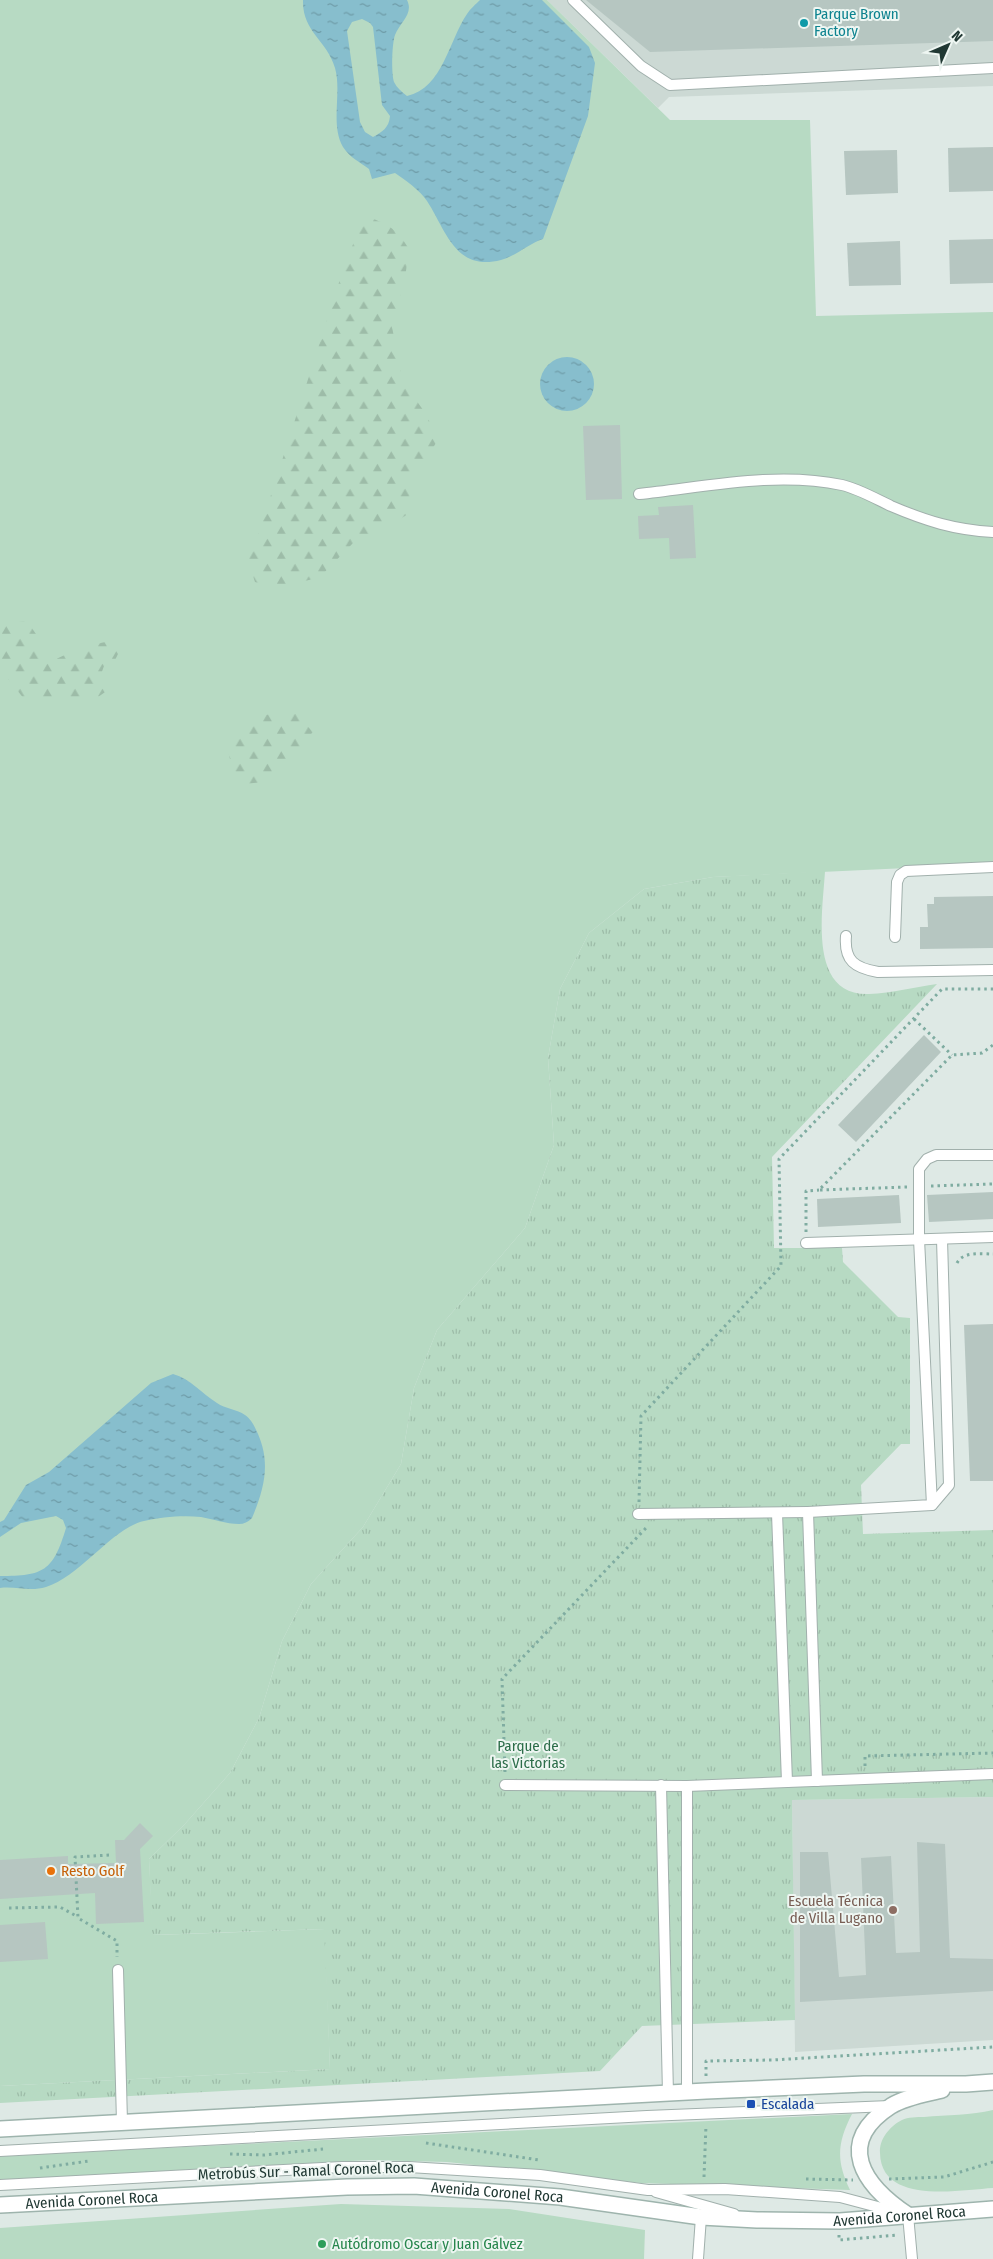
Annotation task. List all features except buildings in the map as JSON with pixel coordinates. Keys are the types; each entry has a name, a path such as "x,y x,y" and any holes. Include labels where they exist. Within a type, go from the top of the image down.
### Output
{"main road":[{"path":"0,2129 864,2084 966,2084 993,2082"},
{"path":"908,2215 880,2194 861,2166 859,2148 862,2134 871,2123 891,2106 904,2100 966,2084"},
{"name":"Avenida Coronel Roca","path":"0,2205 347,2187 414,2186 560,2198 701,2217 757,2220 840,2221 993,2209"}],"lane":[{"path":"573,0 641,66 670,84 993,68"},
{"path":"638,494 778,479 810,481 844,486 935,524 967,530 993,532"},
{"path":"896,937 897,882 900,874 906,871 993,867"},
{"path":"846,936 844,951 849,959 862,969 878,972 993,970"},
{"path":"932,1505 918,1239 919,1169 926,1159 936,1155 993,1155"},
{"path":"806,1242 993,1237"},
{"path":"638,1514 777,1513 932,1505 949,1485 942,1239"},
{"path":"808,1512 817,1781"},
{"path":"777,1513 787,1782"},
{"path":"505,1785 687,1786 993,1774"},
{"path":"661,1786 668,2094"},
{"path":"687,1786 687,2093"},
{"path":"118,1970 122,2122"},
{"path":"0,2151 617,2117 706,2115 891,2106"},
{"name":"Metrobús Sur - Ramal Coronel Roca","path":"0,2185 342,2167 409,2167 540,2175 648,2190 725,2189 840,2197 908,2215"},
{"path":"648,2190 757,2220"},
{"path":"908,2215 912,2259"},
{"path":"698,2259 701,2217"}],"path":[{"path":"638,1514 641,1416 781,1266 780,1159 942,989 993,989"},
{"path":"914,1019 952,1055"},
{"path":"819,1190 952,1055 982,1053 993,1045"},
{"path":"806,1242 806,1191 993,1184"},
{"path":"956,1265 959,1259 966,1255 993,1254"},
{"path":"505,1785 502,1679 660,1514"},
{"path":"864,1779 865,1756 993,1754"},
{"path":"78,1918 75,1857 109,1855"},
{"path":"9,1908 60,1907 117,1941 118,1970"},
{"path":"706,2061 772,2060 993,2047"},
{"path":"704,2178 706,2115"}],"shaded area":[{"name":"Parque Brown Factory","path":"547,0 993,0 993,86 669,97 658,108"},
{"name":"Escuela Técnica de Villa Lugano","path":"993,1797 993,2040 795,2052 792,1800"}],"green space":[{"path":"0,0 547,0 670,120 810,120 816,316 993,312 993,864 713,877 644,889 589,933 560,989 548,1058 554,1145 525,1228 437,1330 414,1388 401,1464 363,1527 311,1584 282,1641 259,1718 230,1773 184,1825 149,1859 153,1935 325,1929 330,2069 0,2086"},
{"path":"364,216 390,227 400,236 409,249 405,278 392,327 403,382 426,414 438,440 411,481 408,514 374,536 355,541 320,577 279,588 255,582 248,561 262,523 343,270"},
{"path":"27,621 38,637 41,666 82,647 110,641 121,648 114,662 104,666 100,677 111,688 98,697 25,700 8,679 8,664 0,666 0,624"},
{"path":"292,710 313,732 295,757 271,781 236,785 225,738 255,717"},
{"name":"Parque de las Victorias","path":"825,871 822,907 823,948 827,966 836,981 849,991 869,994 937,984 772,1157 774,1248 842,1248 843,1262 898,1317 910,1318 910,1444 901,1444 861,1485 863,1534 993,1530 993,1797 792,1800 795,2020 642,2026 600,2071 0,2103 0,2086 330,2069 324,1929 152,1935 149,1859 184,1825 230,1773 259,1718 282,1641 311,1584 363,1527 401,1464 414,1388 437,1330 525,1228 554,1145 548,1058 560,989 589,933 644,889 713,877"},
{"path":"993,2110 993,2188 943,2192 924,2191 893,2181 884,2170 880,2153 881,2143 890,2129 902,2120 913,2117 968,2114"},
{"path":"852,2114 843,2134 840,2152 842,2170 850,2190 641,2183 447,2162 369,2160 0,2180 0,2156"},
{"name":"Autódromo Oscar y Juan Gálvez","path":"341,2204 509,2209 645,2230 644,2259 0,2259 0,2228"}],"water":[{"path":"303,0 407,0 409,10 395,35 392,65 394,82 407,96 419,91 437,73 468,12 480,0 542,0 589,47 595,63 588,116 543,239 501,260 485,262 473,260 462,254 454,246 427,201 412,186 395,173 372,179 369,169 349,154 339,138 335,68 331,58 306,20","holes":["362,19 373,27 382,105 390,116 387,127 373,137 365,132 360,122 347,31 352,22"]},
{"path":"567,357 577,359 586,365 592,374 594,384 592,394 586,403 577,409 567,411 557,409 548,403 542,394 540,384 542,374 548,365 557,359"},
{"path":"173,1374 191,1383 220,1405 245,1415 254,1426 262,1445 265,1466 263,1487 252,1518 243,1524 194,1516 158,1518 144,1521 132,1525 120,1533 72,1573 59,1581 40,1588 0,1588 0,1576 27,1575 45,1568 56,1554 66,1528 63,1520 56,1516 21,1523 0,1537 0,1522 4,1520 26,1485 49,1472 151,1383"}],"place":[{"name":"Parque Brown Factory","path":"804,23"},
{"name":"Resto Golf","path":"51,1871"},
{"name":"Escuela Técnica de Villa Lugano","path":"893,1910"},
{"name":"Escalada","path":"751,2104"},
{"name":"Autódromo Oscar y Juan Gálvez","path":"322,2244"}]}
